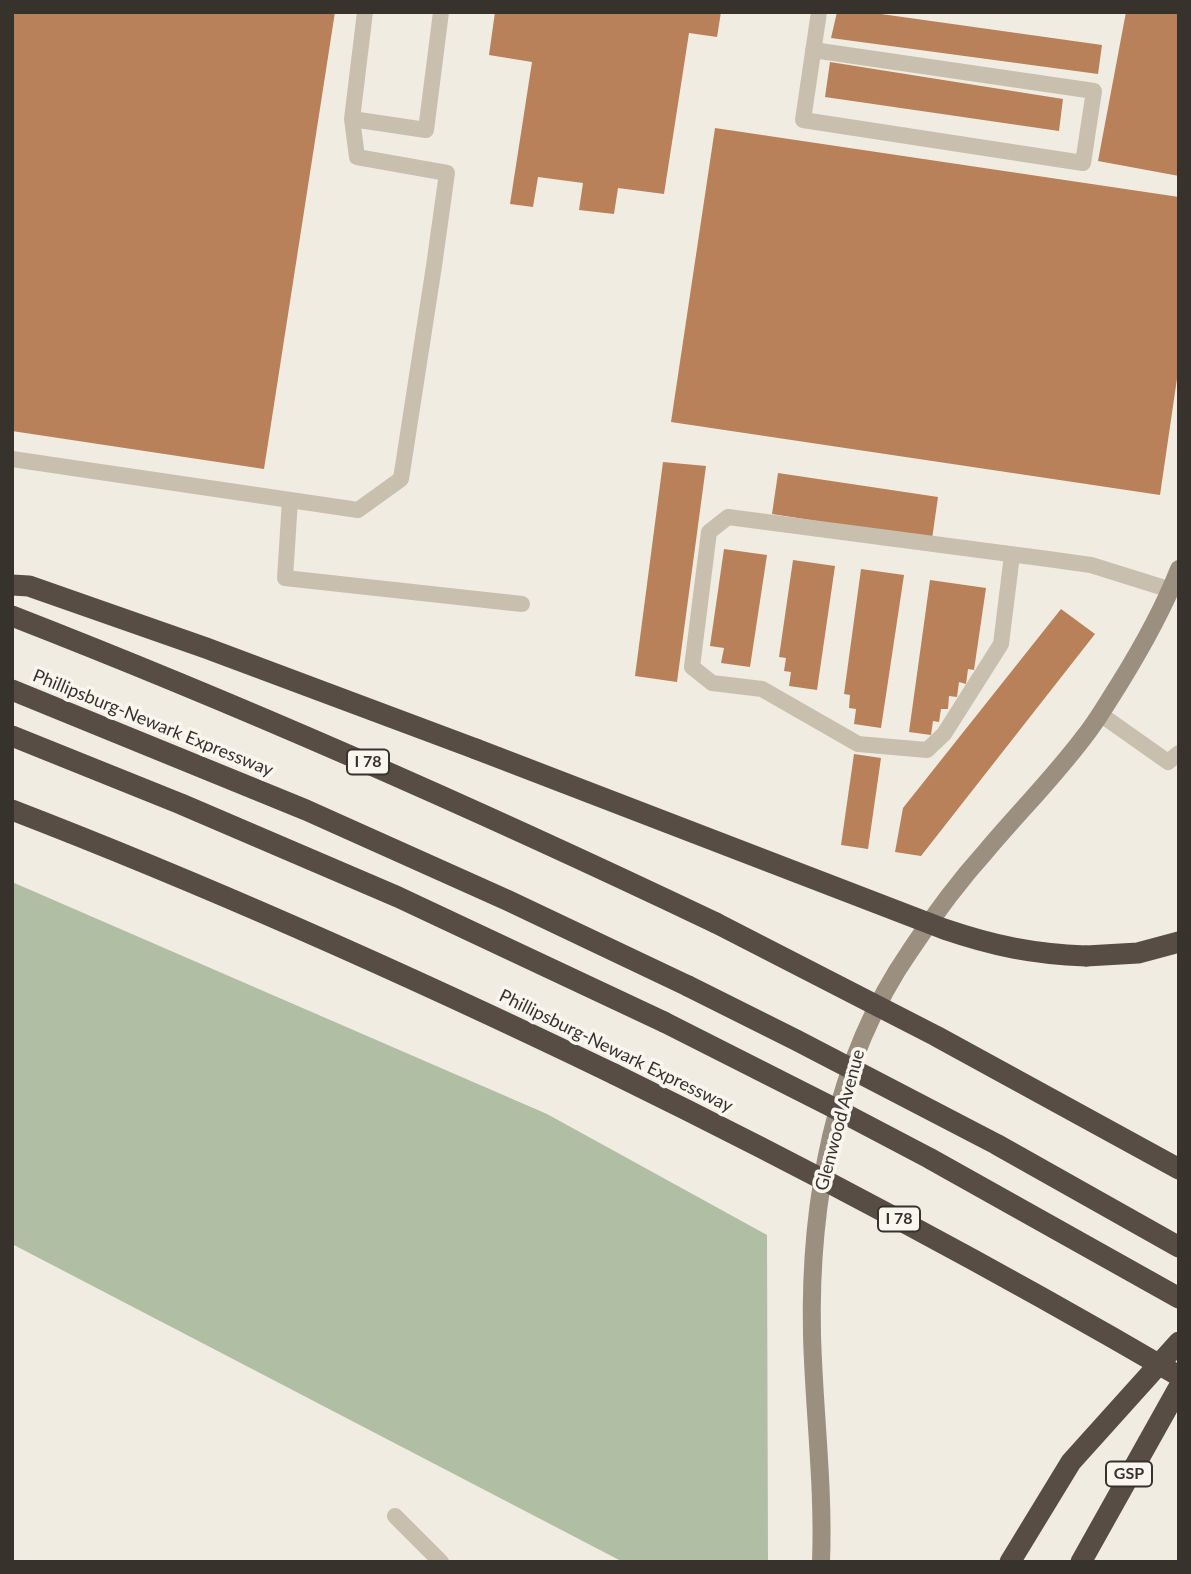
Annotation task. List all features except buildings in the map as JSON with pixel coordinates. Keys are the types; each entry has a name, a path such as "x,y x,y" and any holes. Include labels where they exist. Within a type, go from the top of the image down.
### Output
{"highway":[{"path":"12,585 29,586 206,648 476,748 976,940 1029,952 1086,956 1138,953 1179,942"},
{"name":"I 78","path":"12,616 162,675 540,839 716,923 936,1036 1179,1169"},
{"name":"Phillipsburg-Newark Expressway","path":"12,690 306,810 509,901 688,986 996,1144 1179,1247"},
{"path":"12,736 374,886 664,1022 917,1152 1179,1298"},
{"name":"Phillipsburg-Newark Expressway","path":"12,810 214,892 528,1032 735,1134 921,1231 1179,1376"},
{"path":"1010,1562 1071,1462 1179,1342"},
{"name":"GSP","path":"1081,1562 1179,1387"}],"street":[{"name":"Glenwood Avenue","path":"821,1562 821,1492 812,1335 815,1231 826,1160 857,1050 889,983 931,920 985,851 1050,780 1100,714 1143,645 1179,569"}],"lane":[{"path":"12,458 358,510 401,479 447,173 358,157 352,119 365,12"},
{"path":"352,119 426,130 441,12"},
{"path":"813,50 1094,91 1083,163 803,120 813,50 819,12"},
{"path":"290,500 285,578 522,604"},
{"path":"1012,555 1002,643 944,734 927,750 858,744 762,689 712,683 692,667 709,532 728,517 1091,565 1171,590"},
{"path":"1100,714 1168,762 1179,752"},
{"path":"395,1516 440,1562"}],"green space":[{"path":"12,882 547,1114 767,1235 768,1562 623,1562 12,1244"}]}
